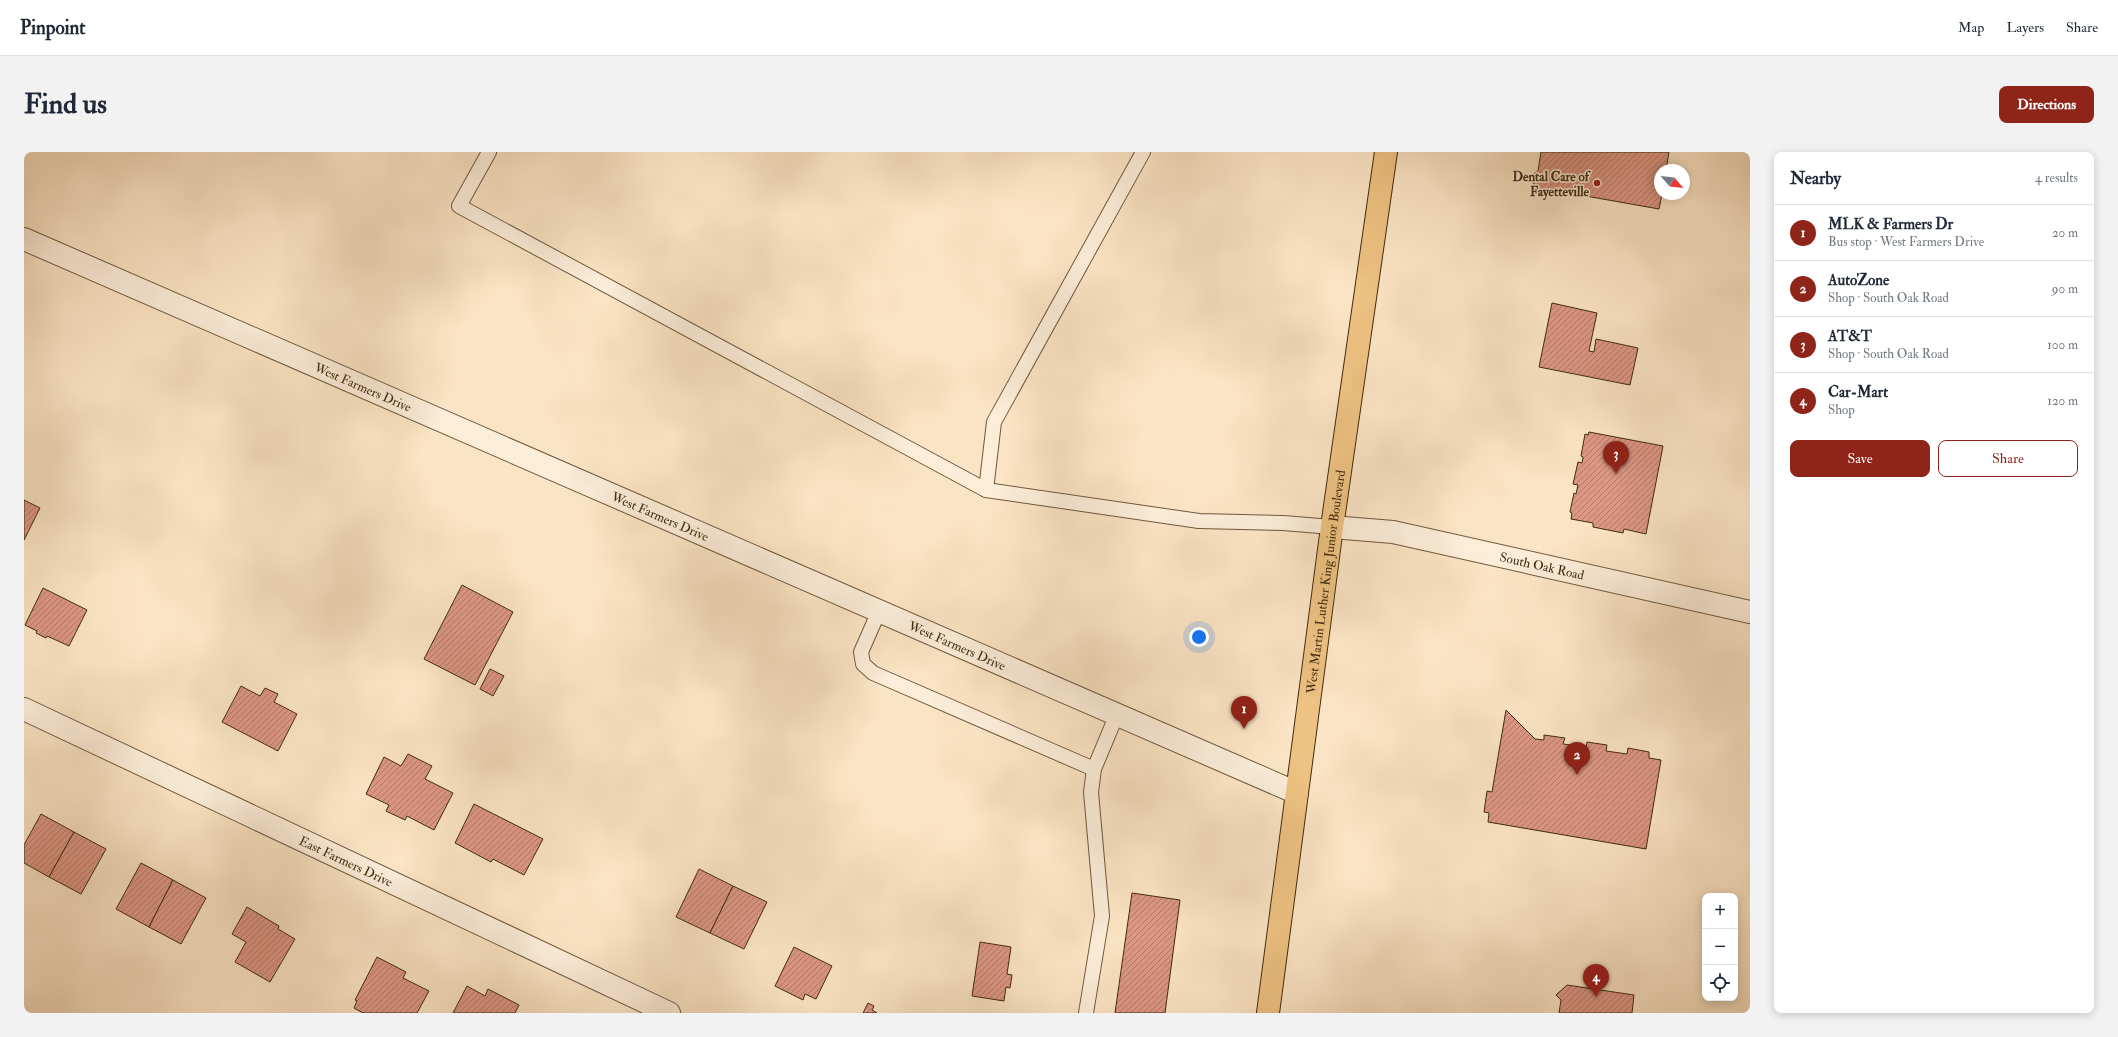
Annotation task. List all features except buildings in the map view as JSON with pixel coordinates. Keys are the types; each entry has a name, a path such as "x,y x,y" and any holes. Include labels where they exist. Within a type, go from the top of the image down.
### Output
{"highway":[{"name":"West Martin Luther King Junior Boulevard","path":"1268,1013 1332,527 1386,152"}],"street":[{"name":"West Farmers Drive","path":"24,239 1297,793"},
{"name":"South Oak Road","path":"1332,527 1393,532 1750,612"},
{"name":"East Farmers Drive","path":"24,708 669,1013"}],"lane":[{"path":"489,152 459,206 986,490 1199,521 1283,523 1332,527"},
{"path":"986,490 994,422 1144,152"},
{"path":"879,611 861,652 863,664 873,673 1094,769"},
{"path":"1086,1013 1102,916 1091,792 1094,769 1117,714"}],"place":[{"name":"Dental Care of Fayetteville","path":"1597,183"},
{"name":"AT&T","path":"1616,474"},
{"name":"MLK & Farmers Dr","path":"1244,729"},
{"name":"AutoZone","path":"1577,775"},
{"name":"Car-Mart","path":"1596,997"}]}
